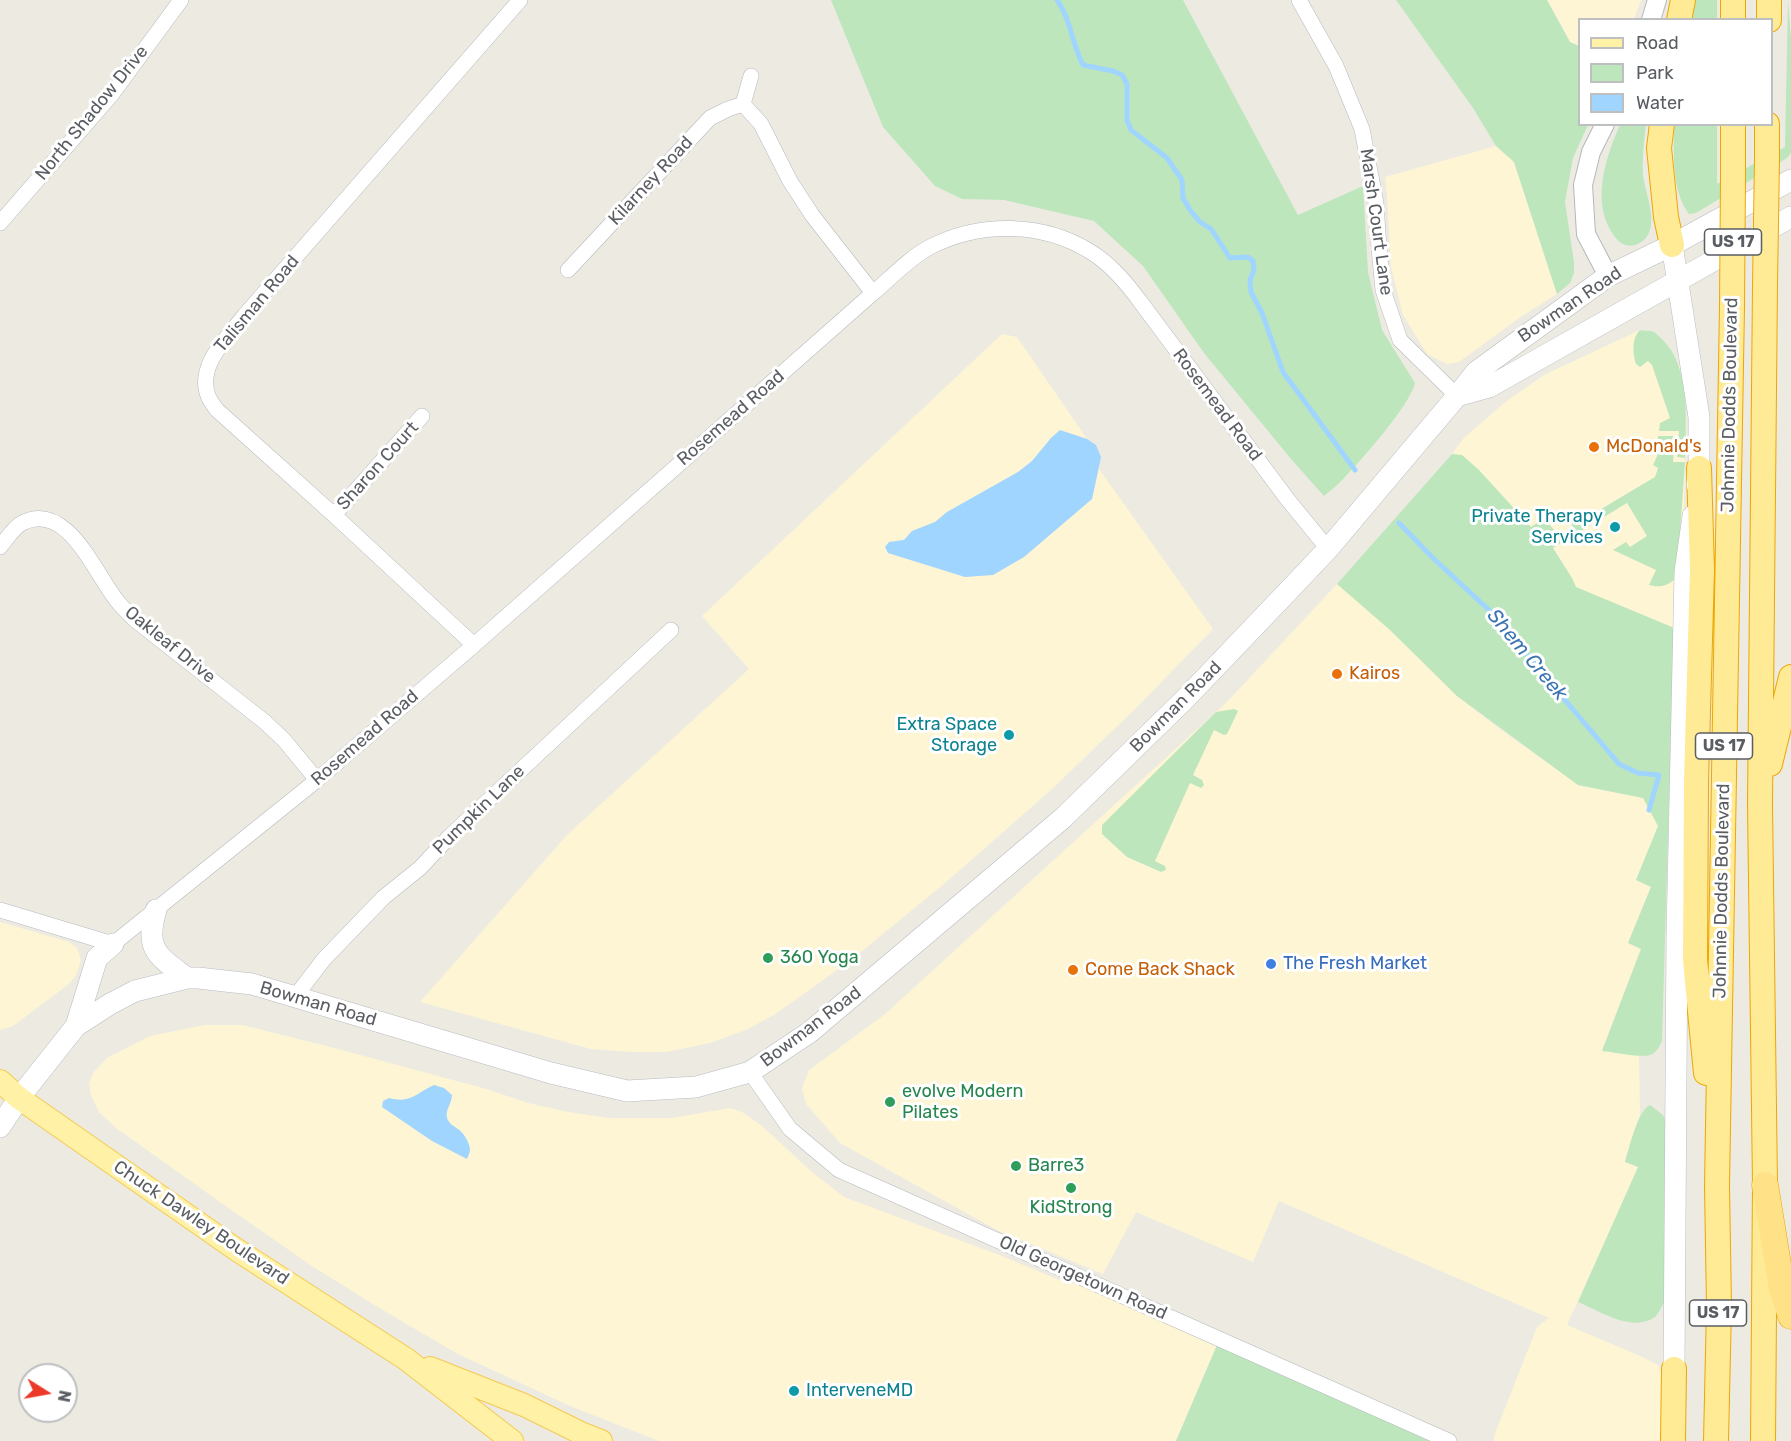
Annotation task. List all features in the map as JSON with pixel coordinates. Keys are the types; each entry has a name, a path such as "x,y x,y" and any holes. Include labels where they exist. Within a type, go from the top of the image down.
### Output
{"highway":[{"path":"1679,18 1683,0"},
{"path":"1733,0 1733,18"},
{"path":"1769,0 1769,18"},
{"path":"1662,126 1659,148 1666,217 1672,245"},
{"name":"Johnnie Dodds Boulevard","path":"1716,1441 1719,1307 1717,1186 1733,126"},
{"name":"Johnnie Dodds Boulevard","path":"1763,1441 1765,1185 1760,804 1767,126"},
{"path":"1699,468 1702,570 1696,782 1695,960 1717,1186"},
{"path":"1760,804 1791,677"},
{"path":"1765,1185 1782,1289 1791,1316"},
{"path":"1673,1441 1674,1369"}],"main road":[{"name":"Bowman Road","path":"0,1127 19,1098 76,1026 135,991 188,978 252,984 552,1073 627,1090 696,1087 750,1072 810,1032 1063,818 1185,699 1328,549 1476,372 1608,276 1672,245 1791,180"},
{"name":"Bowman Road","path":"1457,396 1489,387 1791,217"},
{"name":"Johnnie Dodds Boulevard","path":"1672,245 1699,417 1699,468 1685,572 1677,934 1674,1369"},
{"path":"156,910 151,925 152,944 163,960 188,978"},
{"path":"76,1026 97,958 113,944"},
{"name":"Chuck Dawley Boulevard","path":"0,1081 19,1098 237,1250 406,1359 512,1441"},
{"name":"Chuck Dawley Boulevard","path":"406,1359 524,1405 601,1441"}],"street":[{"name":"North Shadow Drive","path":"0,223 112,94 181,0"},
{"name":"Talisman Road","path":"474,645 217,410 208,398 207,370 213,355 244,316 520,0"},
{"name":"Marsh Court Lane","path":"1299,0 1336,66 1362,129 1376,202 1383,290 1400,340 1457,396"},
{"path":"1652,18 1657,0"},
{"path":"751,76 743,104 761,124 790,181 812,215 873,293"},
{"name":"Kilarney Road","path":"568,270 710,118 728,108 743,104"},
{"path":"1604,126 1591,152 1583,185 1586,234 1608,276"},
{"name":"Rosemead Road","path":"113,944 317,780 474,645 873,293 930,247 962,235 1003,228 1035,230 1067,240 1092,253 1122,279 1142,304 1288,500 1328,549"},
{"name":"Sharon Court","path":"334,515 422,416"},
{"name":"Oakleaf Drive","path":"0,547 20,524 35,519 51,520 70,532 115,599 134,619 266,722 317,780"},
{"name":"Pumpkin Lane","path":"295,997 324,959 384,897 420,868 449,837 671,630"},
{"path":"0,910 113,944"},
{"name":"Old Georgetown Road","path":"750,1072 790,1129 839,1170 1449,1441"}],"shaded area":[{"path":"1547,0 1641,0 1634,18 1578,18 1578,46 1570,42"},
{"path":"1496,146 1514,162 1557,294 1519,318 1459,362 1447,364 1427,354 1403,315 1391,267 1385,177"},
{"path":"1640,330 1654,332 1667,344 1679,365 1684,390 1686,422 1681,637 1573,594 1452,454 1464,438 1504,403 1544,375"},
{"path":"1002,334 1017,337 1087,439 1073,434 1051,438 1032,461 1018,472 947,512 935,522 912,531 904,540 898,540 932,566 965,577 1092,499 1099,469 1213,629 1051,790 944,884 851,960 774,1015 746,1030 710,1043 666,1052 591,1049 420,1002 567,835 749,669 702,616"},
{"path":"1337,584 1390,630 1457,696 1500,729 1578,785 1643,798 1658,826 1636,880 1651,887 1628,943 1641,949 1602,1050 1639,1055 1640,1116 1625,1161 1639,1166 1567,1325 1658,1365 1665,1382 1665,1441 1494,1441 1537,1327 1549,1318 1279,1201 1253,1262 1136,1212 1103,1274 997,1230 840,1143 806,1104 802,1088 809,1070 884,1015 1227,702"},
{"path":"0,922 69,942 77,948 81,960 76,975 69,984 13,1026 0,1030"},
{"path":"205,1025 242,1025 568,1112 609,1118 672,1118 730,1108 742,1112 762,1126 813,1173 844,1197 1002,1256 1059,1280 1061,1277 1217,1345 1176,1441 659,1441 570,1406 458,1354 376,1306 312,1266 227,1207 116,1128 99,1112 91,1096 89,1083 94,1072 107,1058 150,1036"}],"green space":[{"path":"831,0 1183,0 1298,215 1363,186 1368,272 1382,330 1415,383 1404,404 1374,445 1324,496 1204,353 1143,266 1094,221 1004,200 962,199 935,186 883,127"},
{"path":"1396,0 1547,0 1570,42 1578,46 1578,126 1588,126 1573,158 1565,202 1574,273 1570,283 1557,294 1514,162 1496,146 1473,108"},
{"path":"1694,0 1717,0 1717,18 1690,18"},
{"path":"1788,0 1791,38 1791,153 1787,158 1696,213 1689,214 1676,183 1674,126 1717,126 1717,184 1785,147"},
{"path":"1620,126 1646,126 1643,175 1651,224 1644,240 1632,246 1624,244 1615,237 1607,224 1603,211 1603,181 1609,152"},
{"path":"1640,330 1656,333 1671,349 1678,363 1685,394 1685,458 1677,457 1679,431 1659,431 1660,423 1670,418 1652,365 1648,361 1640,367 1636,364 1634,342"},
{"path":"1658,436 1675,436 1673,462 1685,462 1677,577 1664,586 1649,585 1656,570 1613,550 1626,542 1630,547 1647,536 1627,503 1553,548 1576,587 1672,627 1674,631 1662,1041 1652,1054 1640,1056 1602,1051 1641,949 1628,943 1651,887 1636,880 1658,826 1643,798 1578,785 1457,696 1390,630 1337,584 1452,454 1462,455 1479,470 1531,527 1544,518 1559,536 1573,527 1567,513 1570,511 1586,518 1655,477 1658,468 1653,465 1658,454 1671,455 1672,442 1658,440"},
{"path":"1234,709 1238,711 1227,734 1224,735 1214,730 1193,775 1202,780 1204,785 1201,788 1190,783 1155,861 1165,866 1166,870 1161,872 1127,857 1102,834 1102,825 1216,712"},
{"path":"1650,1105 1663,1115 1667,1125 1665,1300 1655,1317 1637,1323 1616,1319 1578,1302 1638,1167 1625,1162 1638,1122"},
{"path":"1217,1345 1305,1383 1308,1387 1315,1388 1432,1441 1176,1441"}],"water":[{"path":"1060,430 1087,439 1096,445 1101,457 1092,499 1024,557 993,575 965,577 888,553 885,547 889,542 904,540 912,531 935,522 947,512 1018,472 1032,461"},
{"path":"434,1085 444,1088 452,1095 447,1118 468,1141 470,1150 467,1159 432,1141 382,1107 383,1101 389,1098 408,1099"}],"waterway":[{"name":"Shem Creek","path":"1057,0 1062,7 1083,65 1122,75 1127,84 1127,120 1131,130 1167,158 1182,180 1183,198 1190,210 1200,222 1211,229 1230,258 1248,257 1253,261 1251,292 1262,313 1283,372 1355,470"},
{"name":"Shem Creek","path":"1399,523 1489,610 1619,764 1638,773 1659,775 1649,810"}],"place":[{"name":"McDonald's","path":"1594,447"},
{"name":"Private Therapy Services","path":"1615,527"},
{"name":"Kairos","path":"1337,674"},
{"name":"Extra Space Storage","path":"1009,735"},
{"name":"360 Yoga","path":"768,958"},
{"name":"The Fresh Market","path":"1271,964"},
{"name":"Come Back Shack","path":"1073,970"},
{"name":"evolve Modern Pilates","path":"890,1102"},
{"name":"Barre3","path":"1016,1166"},
{"name":"KidStrong","path":"1071,1188"},
{"name":"InterveneMD","path":"794,1391"}]}
